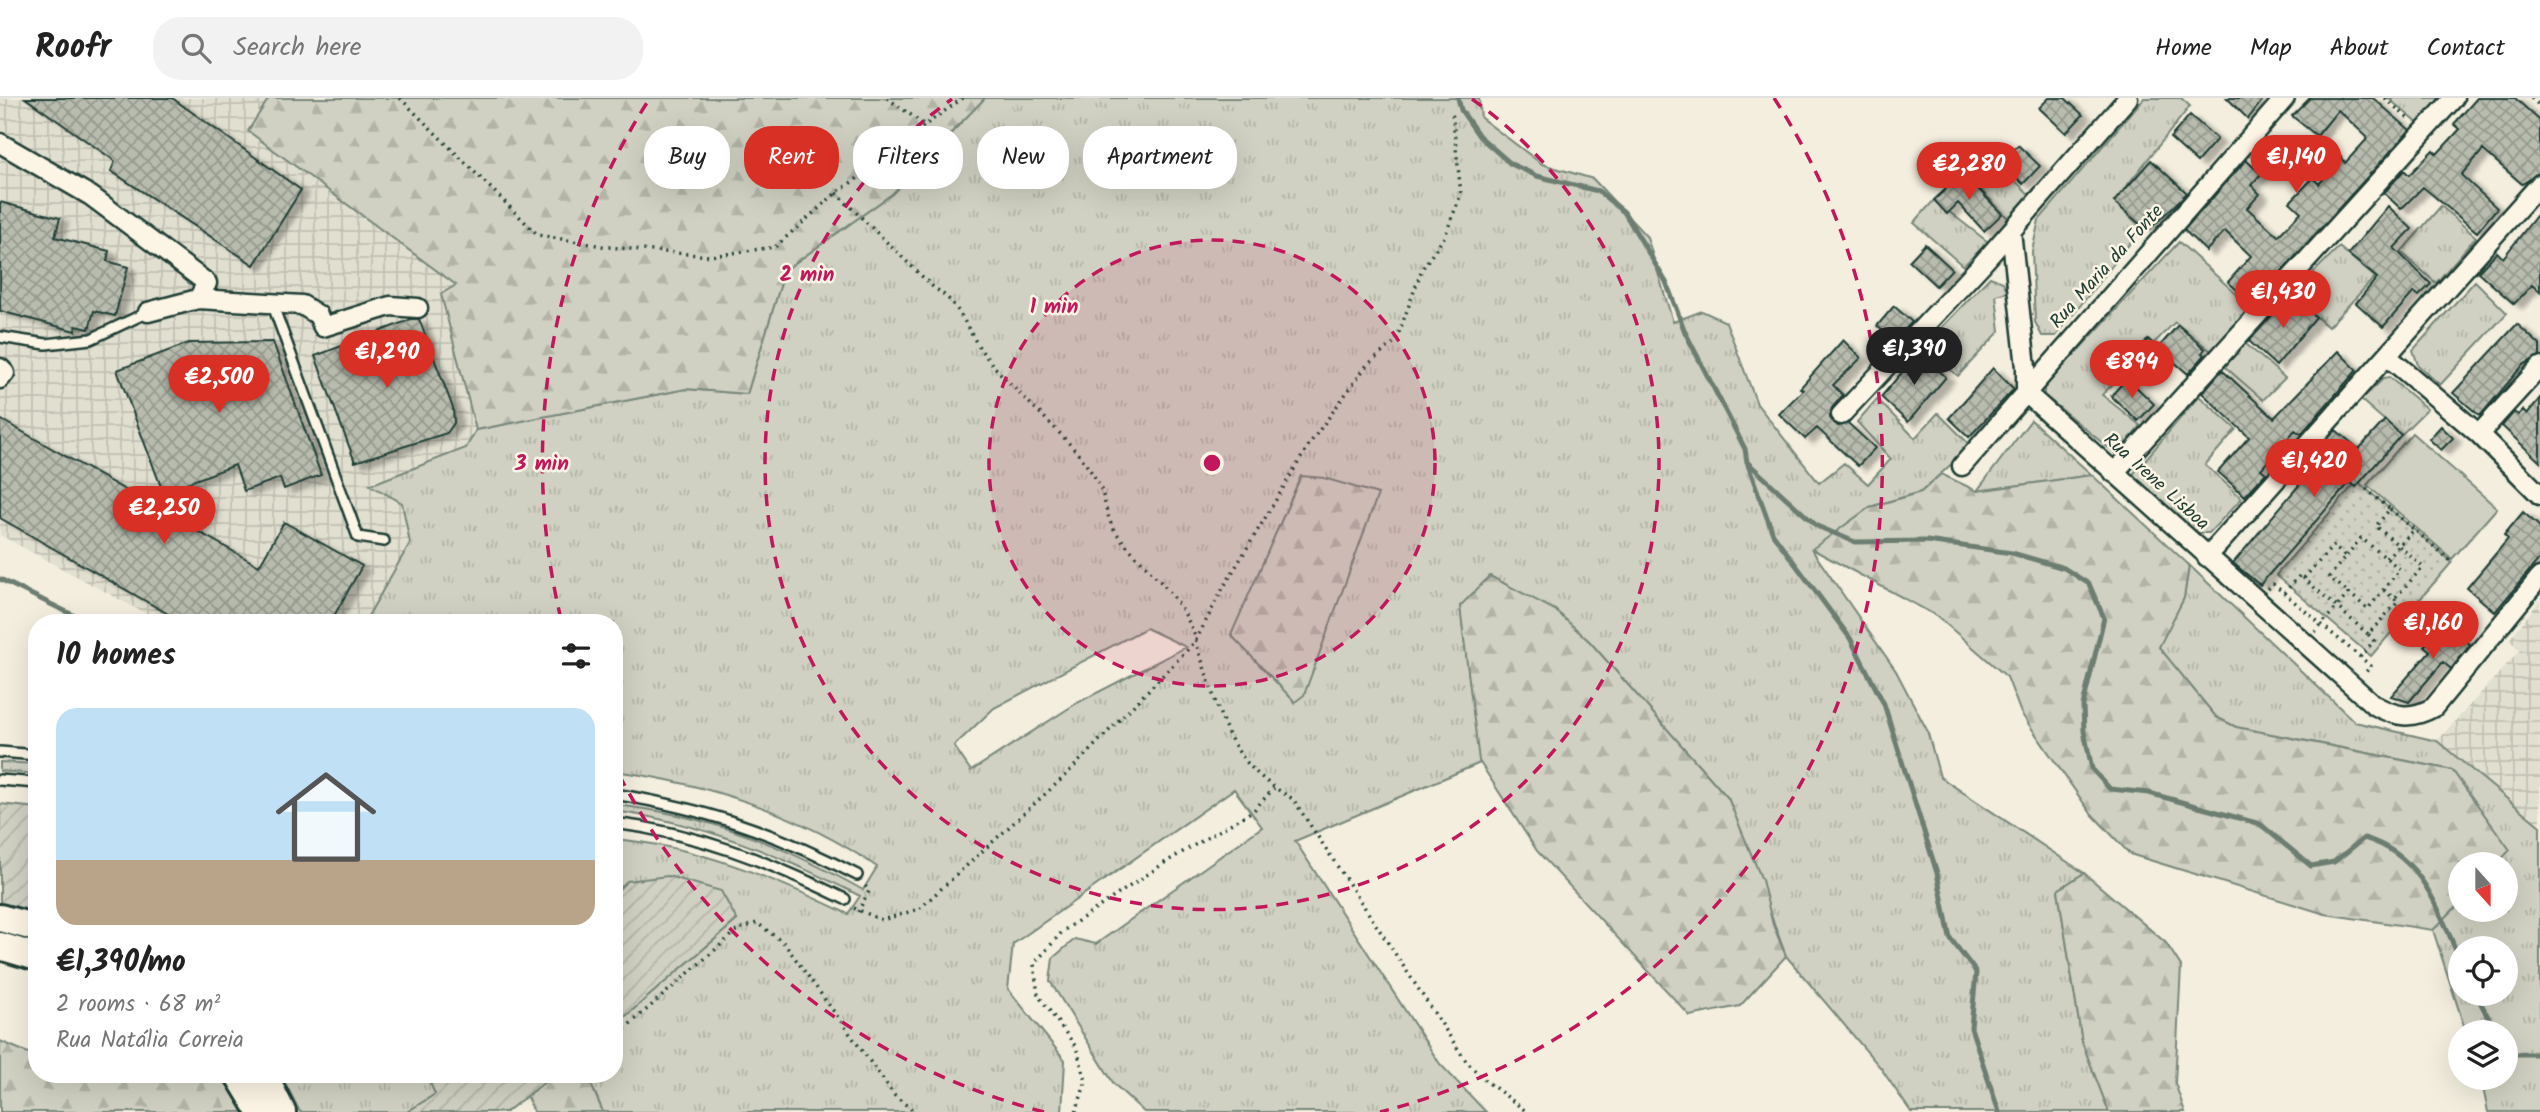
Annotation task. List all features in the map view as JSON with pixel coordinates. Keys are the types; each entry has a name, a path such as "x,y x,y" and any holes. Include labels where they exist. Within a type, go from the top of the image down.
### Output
{"main road":[{"path":"0,918 28,926"},
{"path":"0,946 28,954"},
{"path":"243,1083 261,1112"},
{"path":"267,1083 282,1112"}],"street":[{"path":"1841,415 2011,231 2128,98"},
{"name":"Rua Maria da Fonte","path":"1962,466 2285,98"},
{"path":"2114,473 2454,98"},
{"path":"0,143 91,196 207,283 198,299"},
{"path":"2207,557 2540,184"},
{"path":"2011,231 2026,367 2026,393"},
{"path":"148,312 198,299 302,305 318,316 323,327 390,306 418,308"},
{"path":"2387,356 2479,434 2540,495"},
{"path":"2479,434 2540,366"},
{"path":"0,368 5,373 0,379"},
{"name":"Rua Irene Lisboa","path":"2026,393 2353,687 2380,709 2395,716 2417,717 2434,707 2540,577"}],"lane":[{"path":"272,303 358,537 384,541"},
{"path":"0,337 46,344 91,339 148,312"},
{"path":"0,752 28,754"},
{"path":"0,780 28,782"},
{"path":"623,796 680,805 754,827 857,875"},
{"path":"623,824 654,828 731,848 787,870 845,899"}],"path":[{"path":"400,98 538,235 608,247 710,256 775,247 836,194 899,150 925,125 963,98"},
{"path":"887,98 925,125"},
{"path":"2385,98 2423,132"},
{"path":"2531,98 2540,106"},
{"path":"857,875 869,891 858,912 882,920 919,909 1065,776 1195,642 1222,590 1310,443 1367,365 1396,341 1422,269 1445,236 1461,194 1452,111"},
{"path":"836,194 934,288 951,297 974,341 988,359 1098,482 1115,530 1158,578 1192,627 1230,742 1246,763 1274,788 1293,799 1466,1061 1481,1077 1527,1112"},
{"path":"2366,489 2452,562"},
{"path":"2390,509 2376,526 2423,566 2394,599"},
{"path":"2386,558 2414,530"},
{"path":"2361,538 2400,569 2368,609 2329,577 2346,557 2361,538"},
{"path":"2303,578 2333,545 2346,557"},
{"path":"2284,593 2300,575 2374,641 2360,657"},
{"path":"2258,602 2273,584 2371,666 2353,687"},
{"path":"2368,634 2398,602 2384,590"},
{"path":"2304,644 2349,593"},
{"path":"1076,1112 1086,1081 1076,1047 1038,995 1034,964 1063,931 1166,862 1254,810 1274,788"},
{"path":"623,1030 740,929 757,923 784,943 895,1096 915,1112"}],"shaded area":[{"path":"0,98 269,98 249,131 456,285 441,295 476,430 466,448 371,485 402,502 410,544 368,614 146,614 0,535"},
{"path":"2540,600 2540,826 2437,741 2520,650 2509,640"}],"green space":[{"path":"269,98 985,98 958,126 853,126 853,189 897,189 785,270 747,394 686,389 476,430 441,294 456,285 248,131"},
{"path":"985,98 1479,98 1481,118 1542,164 1593,179 1647,237 1673,322 1702,311 1726,322 1757,404 1819,483 1844,463 1868,484 1891,459 1857,422 1877,399 1915,438 1938,413 1971,446 1921,492 1870,507 1812,550 1896,671 1927,730 1940,777 2084,873 2058,890 2082,1042 2109,1112 1911,1112 1880,1067 1786,956 1728,798 1590,642 1555,610 1460,606 1480,763 1295,841 1440,1064 1486,1112 1144,1112 1114,1084 1050,981 1053,958 1075,939 1096,944 1262,827 1234,789 1013,944 1008,989 1065,1060 1062,1112 603,1112 590,1083 623,1083 623,1018 737,920 628,881 623,886 623,840 705,856 763,876 848,914 860,896 770,854 710,832 623,812 623,806 680,816 743,834 803,859 863,890 877,867 848,848 785,816 718,793 623,772 623,614 369,614 410,543 402,503 370,485 466,448 476,430 686,389 747,394 785,270 897,189 963,189 963,126 958,126","holes":["1301,476 1295,702 1232,635","1146,628 1186,647 1077,703 971,771 954,746 994,708"]},
{"path":"2144,98 2181,98 2190,106 2114,202 2142,228 2056,336 2042,336 2035,322 2032,251 2039,220"},
{"path":"2388,98 2440,98 2419,124"},
{"path":"1981,148 2032,197 2009,219 1961,170"},
{"path":"1934,200 1988,242 1963,266 1914,223"},
{"path":"2441,206 2476,237 2436,283 2401,252"},
{"path":"2179,242 2253,309 2212,352 2175,322 2102,395 2141,426 2116,454 2044,395 2044,387"},
{"path":"2339,247 2375,277 2328,327 2291,295"},
{"path":"1990,277 2003,282 2008,292 1996,295 2000,331 1958,376 1923,347"},
{"path":"2475,281 2507,313 2440,385 2418,365 2413,350"},
{"path":"2245,343 2285,378 2263,400 2224,366"},
{"path":"2389,377 2427,409 2401,435 2361,400 2384,378"},
{"path":"2199,396 2236,429 2205,465 2242,498 2209,533 2195,533 2133,478 2134,473"},
{"path":"2031,420 2092,475 1977,491"},
{"path":"2412,433 2497,508 2452,559 2367,485"},
{"path":"1941,474 1977,491 2092,475 2189,565 2184,598 2159,647 2216,717 2236,727 2452,770 2510,850 2448,852 2448,915 2433,930 2325,914 2130,854 2090,812 2021,713 2007,677 1937,616 1812,549 1870,507 1921,492"},
{"path":"1301,476 1324,478 1378,494 1304,695 1295,702 1231,635"},
{"path":"2357,481 2452,562 2371,656 2276,575"},
{"path":"2189,565 2355,722 2437,741 2540,826 2540,1112 2488,1112 2483,1090 2518,1090 2518,1020 2462,1020 2458,1006 2518,1006 2518,936 2448,936 2448,976 2433,930 2448,915 2448,922 2518,922 2518,852 2507,852 2509,850 2452,770 2236,727 2216,717 2158,647 2184,598"},
{"path":"1490,576 1555,610 1590,642 1728,798 1762,880 1773,925 1786,956 1740,1006 1690,1016 1537,851 1479,761 1460,606"},
{"path":"0,762 28,764 28,773 0,771"},
{"path":"0,804 28,807 28,914 0,906"},
{"path":"2084,873 2166,943 2181,966 2175,1083 2185,1112 2109,1112 2082,1042 2058,890"},
{"path":"668,876 721,891 737,920 623,1018 623,885 627,881"},
{"path":"0,1041 28,1053 28,1083 226,1083 245,1112 0,1112"},
{"path":"285,1083 430,1083 436,1094 407,1112 300,1112"},
{"path":"430,1083 544,1083 506,1112 407,1112 435,1094"},
{"path":"543,1083 590,1083 603,1112 534,1112 526,1095"}],"building":[{"path":"25,98 172,98 301,190 254,265 111,171 115,161"},
{"path":"2049,98 2065,98 2083,115 2066,133 2039,108"},
{"path":"2227,98 2264,98 2248,119"},
{"path":"2310,98 2373,98 2410,130 2252,304 2228,282 2251,256 2225,231 2206,251 2184,230 2246,160 2261,174 2251,185 2260,194 2247,208 2278,236 2301,212 2290,202 2313,178 2319,184 2342,157 2345,163 2368,138 2338,110 2317,136 2292,116"},
{"path":"2477,98 2515,98 2540,121 2540,173 2522,184 2483,150 2461,175 2497,208 2477,232 2423,187 2401,209 2384,193 2404,170 2409,175 2433,150 2437,154 2460,129 2454,124"},
{"path":"2190,115 2217,139 2197,162 2170,138"},
{"path":"2018,145 2040,166 2023,184 2001,163"},
{"path":"2151,160 2187,193 2148,231 2114,202"},
{"path":"1963,173 2002,214 1984,231 1958,203 1947,214 1934,200"},
{"path":"0,202 60,218 55,237 109,251 107,261 128,267 115,316 94,311 89,329 76,326 75,331 0,311"},
{"path":"2388,206 2412,229 2394,248 2431,284 2419,296 2414,292 2383,327 2356,303 2377,278 2348,254"},
{"path":"2540,211 2540,292 2532,285 2514,304 2478,272 2497,252 2503,258"},
{"path":"1925,244 1952,269 1936,286 1909,261"},
{"path":"2291,294 2316,317 2276,366 2249,341"},
{"path":"1894,306 1912,322 1894,341 1877,326"},
{"path":"412,319 419,319 453,408 454,423 447,433 355,462 315,356"},
{"path":"2517,324 2540,345 2540,356 2523,365 2480,416 2453,393"},
{"path":"2178,325 2205,349 2202,353 2205,355 2188,374 2158,348"},
{"path":"2148,339 2165,355 2140,382 2125,367"},
{"path":"1843,340 1861,358 1833,385 1843,395 1832,408 1830,418 1838,426 1848,423 1875,448 1858,466 1817,428 1805,439 1779,414 1803,390 1800,388"},
{"path":"273,342 321,475 284,489 280,478 244,491 235,465 163,492 117,370 189,343"},
{"path":"2338,351 2357,370 2301,434 2295,430 2261,469 2266,473 2245,496 2218,472 2249,437 2202,393 2222,370 2274,418"},
{"path":"1919,352 1946,377 1908,422 1881,397"},
{"path":"1993,368 2014,389 1969,437 1949,418"},
{"path":"2127,378 2154,404 2138,421 2111,396"},
{"path":"2540,398 2540,462 2502,426 2514,412 2518,415 2523,410 2527,414"},
{"path":"0,419 259,566 284,522 362,566 335,614 168,614 0,518"},
{"path":"2385,420 2401,435 2356,487 2350,482 2260,585 2233,563 2322,458 2324,454 2318,449 2336,430 2359,449"},
{"path":"2441,426 2453,438 2441,450 2429,439"},
{"path":"2523,512 2540,527 2540,558 2495,612 2467,588 2508,539 2504,535"},
{"path":"2445,623 2470,645 2451,669 2443,662 2409,702 2391,696 2430,651 2424,646"}],"waterway":[{"path":"1458,98 1461,110 1479,136 1511,164 1537,176 1598,191 1624,212 1666,282 1685,332 1745,449 1747,462 1817,526 1855,542 1927,541 2012,553 2064,568 2089,584 2104,618 2083,705 2084,731 2092,769 2110,789 2149,793 2260,824 2311,866 2334,862 2364,838 2384,846 2401,857 2415,871 2436,904 2450,936"},
{"path":"1748,465 1773,534 1850,638 1884,704 1937,873 1950,938 1976,972 1971,1028 1999,1112"},
{"path":"0,579 71,614"},
{"path":"2482,1006 2490,1020"},
{"path":"2518,1054 2540,1054"}]}
